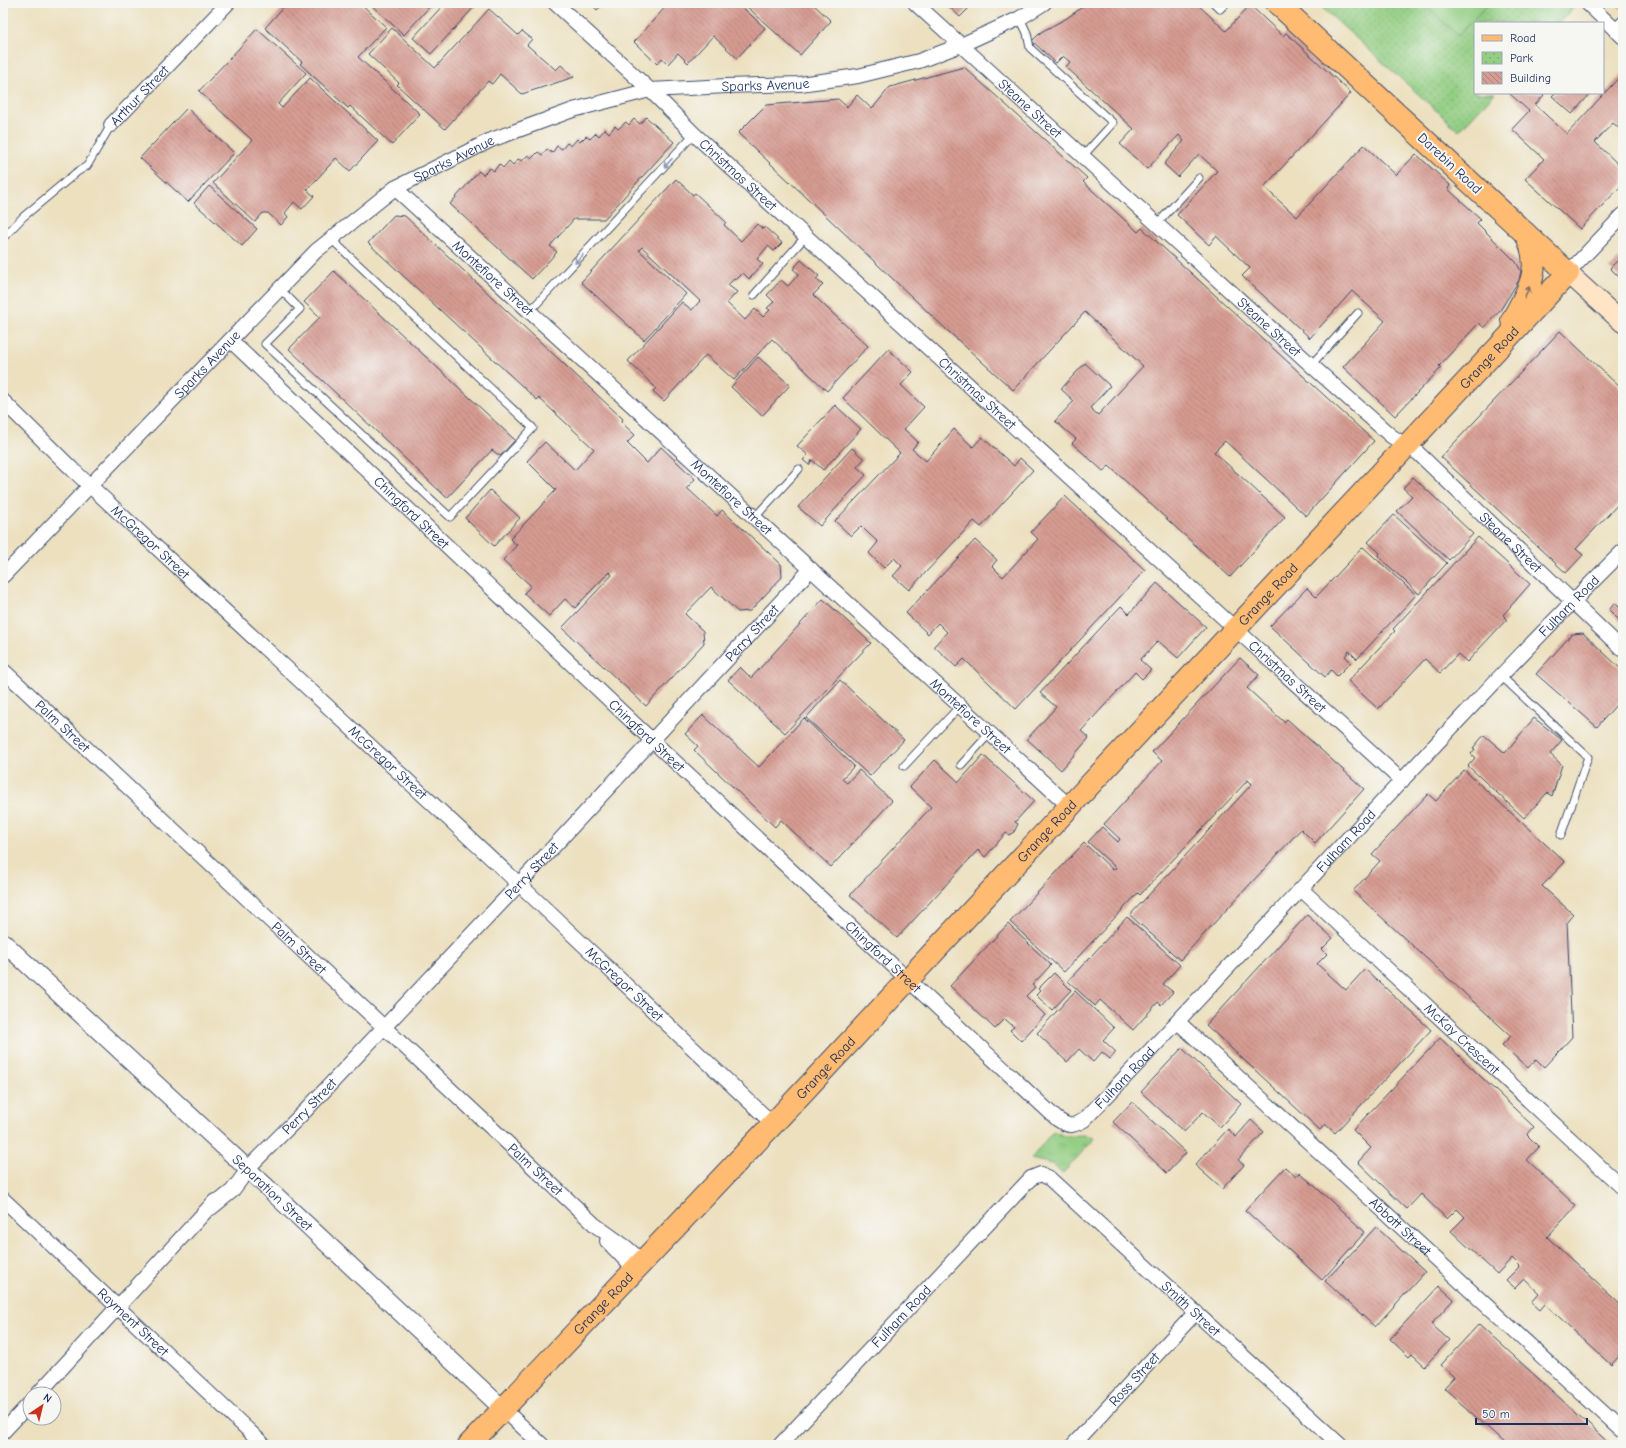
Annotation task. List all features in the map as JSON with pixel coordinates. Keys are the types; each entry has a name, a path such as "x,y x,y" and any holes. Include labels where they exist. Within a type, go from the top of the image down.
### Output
{"main road":[{"name":"Darebin Road","path":"1276,3 1623,323"},
{"path":"1494,350 1532,282 1534,272 1533,255 1525,233"},
{"name":"Grange Road","path":"469,1445 773,1124 1494,350 1568,273"}],"street":[{"name":"Arthur Street","path":"111,125 228,3"},
{"name":"Christmas Street","path":"555,3 650,90 694,134 1402,781"},
{"name":"Steane Street","path":"916,3 1311,365 1391,436 1418,453 1623,650"},
{"name":"Sparks Avenue","path":"3,576 231,341 316,251 396,188 491,140 573,110 650,90 800,84 851,77 919,61 961,45 1020,18 1044,3"},
{"path":"1588,4 1620,28"},
{"name":"Montefiore Street","path":"396,188 1069,806"},
{"name":"Grange Road","path":"1568,273 1623,215"},
{"name":"Chingford Street","path":"231,341 907,979 1066,1126"},
{"name":"McGregor Street","path":"3,401 90,485 519,884 773,1124"},
{"name":"Fulham Road","path":"1066,1126 1074,1125 1084,1120 1178,1022 1501,676 1623,551"},
{"name":"Perry Street","path":"45,1386 211,1208 232,1191 243,1178 248,1169 307,1109 519,884 811,569"},
{"name":"Palm Street","path":"3,670 594,1225 620,1256 639,1266"},
{"name":"McKay Crescent","path":"1301,889 1623,1188"},
{"name":"Separation Street","path":"3,942 542,1445"},
{"name":"Abbott Street","path":"1178,1022 1623,1431"},
{"name":"Fulham Road","path":"780,1445 1030,1178 1041,1174"},
{"name":"Smith Street","path":"1041,1174 1049,1178 1340,1445"},
{"name":"Rayment Street","path":"3,1199 264,1445"},
{"name":"Ross Street","path":"1073,1445 1196,1312"},
{"path":"3,1432 22,1412"}],"lane":[{"path":"1214,3 1220,9 1226,3"},
{"path":"1020,18 1027,34 1030,48 1113,123 1083,156"},
{"name":"Arthur Street","path":"3,238 23,217 77,172 87,166 111,125"},
{"path":"530,312 694,134"},
{"path":"1157,224 1199,178"},
{"path":"754,294 806,236"},
{"path":"280,289 300,309 265,344 450,517 533,428 331,239"},
{"path":"1311,365 1358,313"},
{"path":"755,518 799,469"},
{"path":"1501,676 1588,757 1561,834"},
{"path":"904,766 960,706"},
{"path":"961,765 990,733"}],"green space":[{"path":"1317,3 1578,3 1560,22 1474,22 1474,94 1494,94 1459,131"},
{"path":"1423,3 1489,3 1458,36"},
{"path":"1053,1131 1064,1136 1084,1135 1095,1138 1062,1174 1052,1164 1031,1159"}],"building":[{"path":"287,3 360,3 386,27 358,57 420,114 392,145 350,106 348,108 300,64 302,62 265,28"},
{"path":"373,3 433,3 404,35 371,5"},
{"path":"445,3 474,3 476,5 431,54 413,38"},
{"path":"590,3 604,3 597,10"},
{"path":"669,3 738,3 765,28 737,58 713,36 688,63 678,53 668,64 662,58 657,64 634,42"},
{"path":"743,3 812,3 831,21 800,55"},
{"path":"945,3 974,3 960,17"},
{"path":"1088,3 1196,3 1226,31 1250,5 1283,36 1286,33 1351,93 1264,187 1297,217 1364,145 1396,175 1416,154 1450,185 1448,189 1481,219 1477,223 1516,262 1521,271 1519,280 1501,309 1484,328 1479,323 1439,366 1441,368 1395,416 1343,367 1385,321 1352,291 1310,338 1242,276 1250,268 1216,236 1209,245 1177,215 1217,171 1199,154 1178,177 1164,164 1184,141 1179,135 1147,169 1120,144 1134,129 1066,67 1070,62 1063,56 1056,63 1032,41 1041,32 1067,18"},
{"path":"1615,3 1623,3 1623,6 1621,9"},
{"path":"489,9 518,35 522,31 532,39 527,45 556,70 561,65 574,77 522,94 500,74 492,84 488,81 445,129 397,85 399,83 368,54 392,28 435,68"},
{"path":"257,29 306,73 278,104 282,108 310,78 378,141 350,171 336,158 307,190 314,196 302,209 294,202 285,213 288,217 281,225 268,213 263,213 255,222 213,183 252,140 199,91"},
{"path":"964,67 1087,178 1083,182 1138,232 1142,228 1374,441 1306,516 1225,441 1214,452 1285,517 1230,577 1109,466 1103,471 1072,443 1076,439 1055,421 1074,401 1061,389 1085,363 1110,386 1090,408 1098,415 1143,366 1085,312 1013,390 947,330 738,133 766,105 838,99 847,107 857,95 872,109 890,87"},
{"path":"1623,73 1623,132 1613,123 1595,142 1623,169 1623,184 1580,229 1525,179 1544,159 1512,129 1529,111 1510,94 1543,94 1544,95 1535,105 1567,134"},
{"path":"1554,94 1590,94 1572,114 1552,96"},
{"path":"187,108 234,153 188,202 140,158"},
{"path":"646,117 674,142 604,219 574,219 550,246 557,252 532,279 450,204 479,171 483,175 490,168 494,171 499,164 503,168 509,161 513,165 518,159 522,161 528,155 532,158 538,152 542,155 547,149 552,153 557,146 562,149 567,143 571,146 577,139 580,142 586,136 590,139 596,133 599,136 605,129 609,133 615,126 618,129 626,122 629,125 634,119 640,124"},
{"path":"676,179 693,195 695,193 726,222 724,225 741,241 757,224 763,229 765,227 782,243 774,251 768,246 757,259 763,264 749,279 743,273 728,285 737,292 727,303 745,320 755,309 763,317 770,310 767,308 774,302 767,295 781,280 788,286 799,274 793,269 801,260 819,276 816,279 823,285 813,295 868,346 827,391 772,339 734,380 706,355 664,401 653,391 656,388 628,361 682,302 692,310 700,301 642,247 639,250 686,294 644,340 581,282"},
{"path":"209,186 257,229 242,246 194,203"},
{"path":"394,215 405,216 623,419 621,422 635,435 627,443 647,463 661,447 695,479 687,488 717,516 722,510 781,564 782,577 750,611 738,612 711,587 685,614 703,631 704,643 646,706 562,628 612,575 609,572 575,608 565,599 549,616 524,593 531,586 503,560 517,545 510,539 556,490 527,461 545,442 575,470 594,449 539,398 537,400 368,243"},
{"path":"1623,255 1623,281 1610,268"},
{"path":"334,271 515,440 500,456 492,450 447,498 289,349 320,317 304,302"},
{"path":"1560,331 1623,390 1623,499 1576,549 1583,555 1566,573 1441,457"},
{"path":"888,349 913,372 901,385 924,407 904,429 918,442 912,449 926,461 954,429 973,447 982,437 1014,466 1020,458 1033,470 981,527 974,521 909,590 893,576 902,566 894,558 884,568 869,553 878,542 861,526 851,536 835,521 900,453 843,398"},
{"path":"758,357 790,385 762,416 731,387"},
{"path":"835,405 861,429 823,470 812,460 809,465 803,460 808,455 797,446"},
{"path":"852,448 864,459 857,467 866,475 820,526 798,507"},
{"path":"1413,477 1473,534 1449,560 1397,511 1412,496 1403,488"},
{"path":"490,490 520,518 494,546 465,518"},
{"path":"1065,496 1145,570 1016,709 964,659 956,667 934,646 947,632 938,623 928,634 906,613 975,540 997,560 992,566 1003,577 1038,539 1031,532"},
{"path":"1394,515 1447,563 1419,594 1378,556 1380,553 1368,542"},
{"path":"1478,537 1530,584 1503,615 1507,619 1467,662 1458,654 1440,673 1425,659 1378,709 1348,681 1395,631 1393,629"},
{"path":"1363,547 1416,595 1357,659 1349,651 1345,656 1351,662 1337,676 1331,670 1325,677 1270,626 1307,588 1316,597"},
{"path":"1157,583 1206,627 1178,658 1158,641 1140,660 1151,670 1142,679 1135,672 1081,731 1089,738 1061,770 1027,739 1056,707 1040,693 1121,606 1129,614"},
{"path":"823,599 871,643 785,733 728,680 740,667 751,678"},
{"path":"1615,603 1619,607 1623,603 1623,624 1609,610"},
{"path":"1583,633 1623,671 1623,697 1597,727 1536,674 1572,634"},
{"path":"1240,658 1259,675 1247,688 1284,722 1287,719 1364,789 1315,843 1301,829 1180,960 1130,915 1252,784 1248,780 1140,895 1138,893 1064,972 1010,922 1084,843 1113,870 1116,868 1088,842 1102,827 1118,842 1120,839 1104,824 1162,761 1152,752"},
{"path":"840,680 904,740 870,776 806,718"},
{"path":"703,715 759,767 804,718 854,766 842,779 847,783 859,770 892,801 831,867 781,820 775,827 694,750 698,746 685,734"},
{"path":"1534,718 1562,740 1550,754 1562,765 1552,796 1547,793 1524,818 1468,766 1475,758 1471,754 1475,749 1473,748 1484,735 1505,753"},
{"path":"983,755 1034,801 1015,822 1018,824 1014,832 1009,835 1006,833 985,857 978,850 897,938 850,895 931,807 910,787 935,760 959,782"},
{"path":"1464,770 1565,862 1542,886 1573,914 1567,922 1572,1037 1544,1067 1536,1059 1528,1068 1502,1045 1511,1036 1353,891 1380,861 1372,854 1428,794 1436,801"},
{"path":"1307,915 1333,938 1322,949 1327,954 1317,964 1346,990 1365,969 1431,1030 1335,1133 1325,1124 1320,1130 1206,1025"},
{"path":"1127,917 1180,965 1163,984 1173,992 1161,1005 1158,1002 1133,1030 1100,1000 1095,1006 1068,981"},
{"path":"1008,924 1051,965 1032,985 1035,987 1026,996 1045,1015 1021,1041 1010,1030 1014,1027 1005,1019 995,1029 950,986"},
{"path":"1054,973 1071,990 1052,1010 1036,995 1040,991 1038,989"},
{"path":"1075,991 1114,1028 1103,1040 1116,1052 1110,1059 1102,1052 1093,1062 1079,1049 1067,1062 1037,1033"},
{"path":"1440,1038 1534,1127 1527,1135 1539,1147 1527,1160 1576,1206 1547,1237 1623,1307 1623,1352 1611,1365 1545,1304 1540,1310 1531,1302 1539,1293 1524,1279 1515,1288 1506,1280 1520,1266 1512,1258 1497,1274 1451,1231 1465,1217 1457,1209 1447,1219 1421,1194 1407,1209 1358,1162 1371,1148 1353,1130"},
{"path":"1182,1048 1241,1104 1220,1127 1203,1112 1184,1132 1141,1092"},
{"path":"1132,1102 1186,1153 1167,1173 1113,1122"},
{"path":"1251,1120 1264,1132 1238,1160 1244,1165 1222,1189 1195,1165 1228,1129 1236,1137"},
{"path":"1285,1167 1296,1177 1299,1172 1365,1232 1322,1280 1245,1210"},
{"path":"1376,1227 1425,1272 1375,1327 1325,1281"},
{"path":"1439,1286 1454,1299 1431,1324 1449,1340 1425,1366 1412,1354 1409,1357 1390,1339"},
{"path":"1479,1324 1611,1445 1507,1445 1444,1388 1454,1377 1441,1365"}]}
